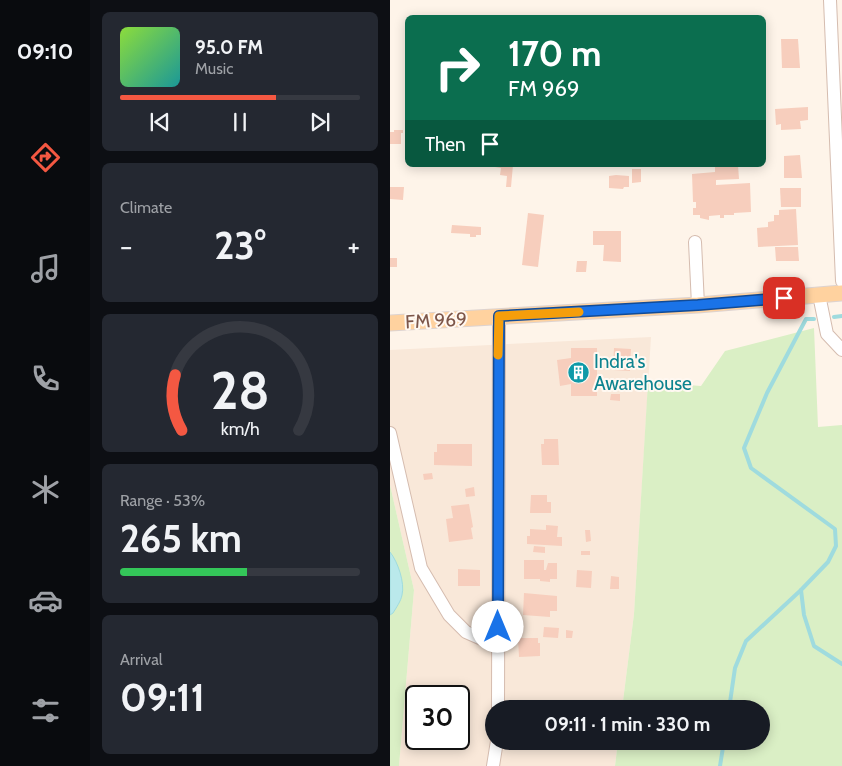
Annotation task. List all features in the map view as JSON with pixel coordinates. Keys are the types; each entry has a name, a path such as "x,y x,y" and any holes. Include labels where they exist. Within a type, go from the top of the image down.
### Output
{"main road":[{"name":"FM 969","path":"390,323 698,305 842,292"}],"street":[{"path":"830,0 842,281"},
{"path":"695,242 698,305"},
{"path":"819,295 827,334 842,350"},
{"path":"498,700 499,316"},
{"path":"390,434 421,568 449,615 466,632 498,646"},
{"path":"493,766 496,750"}],"shaded area":[{"path":"651,337 634,614 623,700 485,700 485,750 617,750 615,766 399,766 405,696 405,750 470,750 470,685 406,685 414,590 390,485 390,350"}],"green space":[{"path":"814,328 818,427 842,425 842,766 615,766 617,750 770,750 770,700 623,700 634,614 648,382 701,386 725,351"},
{"path":"390,485 414,590 399,766 390,766"}],"water":[{"path":"390,552 396,561 403,590 400,602 390,615"}],"building":[{"path":"781,39 798,39 800,68 782,68"},
{"path":"808,107 808,120 800,121 801,129 781,130 781,124 776,125 775,109"},
{"path":"394,130 403,130 403,133 401,133 401,144 390,144 390,132 394,132"},
{"path":"800,155 802,178 784,178 784,156"},
{"path":"495,167 513,167 511,187 506,187 507,176 500,175 501,168"},
{"path":"715,167 738,167 739,179 716,180 716,185 750,183 751,212 724,215 724,218 720,218 720,215 709,216 709,220 700,218 700,215 693,215 693,208 696,208 696,202 693,202 692,174 715,172"},
{"path":"632,169 641,169 641,182 632,183"},
{"path":"609,176 629,176 629,187 624,187 623,189 609,188"},
{"path":"390,187 404,187 403,200 390,199"},
{"path":"780,188 801,188 801,207 781,207"},
{"path":"796,209 798,245 758,247 757,228 768,227 768,222 774,221 774,215 779,215 779,210"},
{"path":"528,213 544,215 538,267 522,265"},
{"path":"452,225 481,227 481,235 470,237 470,234 451,233"},
{"path":"593,231 621,231 621,262 603,261 604,245 593,245"},
{"path":"775,247 798,247 799,261 776,261"},
{"path":"390,258 397,258 397,267 390,267"},
{"path":"577,261 587,261 586,272 576,272"},
{"name":"Indra's Awarehouse","path":"571,348 597,348 597,396 571,396 571,384 560,386 557,360 571,358"},
{"path":"614,348 631,349 630,371 613,370"},
{"path":"611,394 620,394 620,401 610,400"},
{"path":"544,439 558,439 559,465 542,465 541,444 544,444"},
{"path":"437,444 472,444 472,466 434,465 434,452 437,452"},
{"path":"432,473 433,479 424,480 423,474"},
{"path":"474,487 475,496 466,497 465,489"},
{"path":"531,495 547,495 547,502 551,502 551,513 530,513"},
{"path":"469,504 473,539 449,542 446,519 453,518 451,506"},
{"path":"546,525 558,526 557,537 562,537 562,546 527,544 527,536 530,536 530,529 546,530"},
{"path":"585,530 590,530 591,541 586,542"},
{"path":"534,546 545,547 545,553 533,552"},
{"path":"581,551 590,551 590,555 581,555"},
{"path":"524,560 544,560 544,570 546,570 548,563 557,563 557,579 550,579 550,582 540,581 540,579 524,579"},
{"path":"458,569 480,570 480,586 458,586"},
{"path":"577,570 592,571 591,588 576,587"},
{"path":"611,576 619,577 619,589 610,589"},
{"path":"524,593 557,596 557,611 550,611 550,617 523,615"},
{"path":"544,627 559,628 558,638 543,637"},
{"path":"566,630 573,631 572,638 566,638"},
{"path":"518,638 538,638 540,656 519,657"}],"waterway":[{"path":"834,317 842,316"},
{"path":"814,319 806,319 767,393 744,448 751,468 835,529 836,546 828,562 801,590 804,615 814,646 842,664"},
{"path":"730,700 735,668 746,641 801,590"},
{"path":"720,766 723,750"}],"slow traffic":[{"path":"498,355 499,316 579,312"}],"place":[{"name":"Indra's Awarehouse","path":"578,372"}],"route":[{"path":"498,627 499,316 698,305 784,298"}]}
